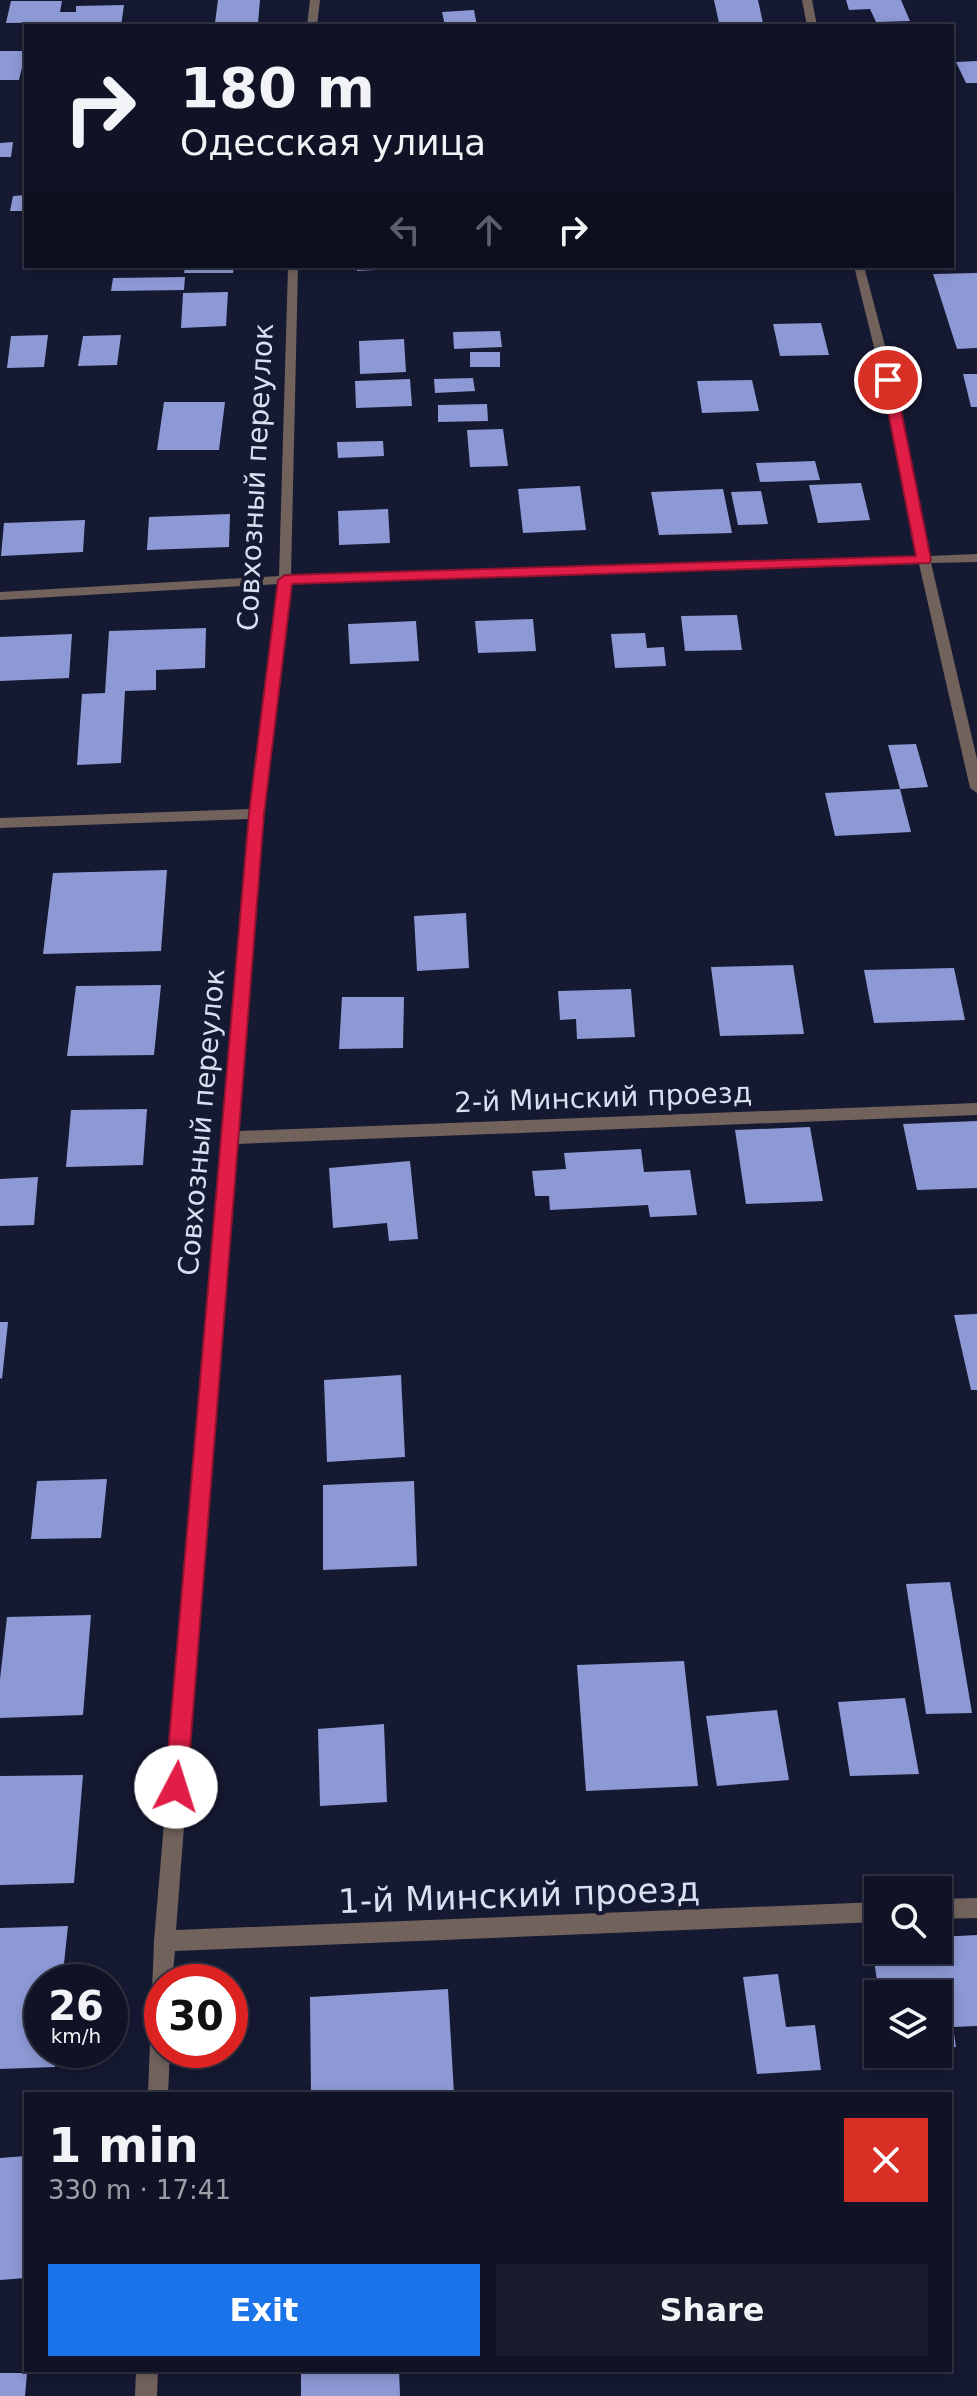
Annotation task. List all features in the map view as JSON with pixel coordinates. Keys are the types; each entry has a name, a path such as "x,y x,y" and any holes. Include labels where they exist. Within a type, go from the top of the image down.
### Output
{"street":[{"path":"312,24 315,0"},
{"path":"807,0 812,24"},
{"name":"Совхозный переулок","path":"163,1964 256,814 285,580 293,268"},
{"path":"860,268 888,380 924,560 977,788"},
{"path":"0,596 285,580 977,558"},
{"path":"0,823 256,814"},
{"name":"2-й Минский проезд","path":"230,1138 977,1109"},
{"path":"952,1909 977,1908"},
{"name":"1-й Минский проезд","path":"164,1941 864,1913"},
{"name":"Совхозный переулок","path":"158,2092 159,2068"},
{"path":"146,2396 147,2372"}],"building":[{"path":"218,0 260,0 258,23 215,23"},
{"path":"714,0 758,0 763,23 719,23"},
{"path":"846,0 901,0 910,21 876,22 870,9 849,10"},
{"path":"11,1 62,1 60,12 76,12 76,6 124,5 121,24 6,23"},
{"path":"474,10 477,24 445,24 442,12"},
{"path":"0,51 24,51 19,80 0,80"},
{"path":"977,61 977,83 966,83 956,62"},
{"path":"13,142 11,157 0,157 0,143"},
{"path":"24,195 24,211 10,211 13,196"},
{"path":"185,268 234,268 233,273 184,273"},
{"path":"357,268 413,268 357,271"},
{"path":"977,273 977,348 957,349 933,274"},
{"path":"185,277 184,290 111,291 113,278"},
{"path":"228,292 226,326 181,328 183,293"},
{"path":"821,323 829,355 780,356 773,324"},
{"path":"500,331 502,347 454,349 453,332"},
{"path":"48,335 44,367 7,368 11,336"},
{"path":"121,335 117,365 78,366 83,336"},
{"path":"404,339 406,372 360,374 359,341"},
{"path":"470,352 500,352 500,367 470,367"},
{"path":"963,374 977,374 977,407 971,407"},
{"path":"473,378 475,391 435,393 434,379"},
{"path":"410,379 412,406 356,408 355,381"},
{"path":"752,380 759,411 702,413 697,381"},
{"path":"164,402 225,402 219,450 157,450"},
{"path":"487,404 488,421 438,422 438,405"},
{"path":"503,429 508,466 470,467 467,430"},
{"path":"383,441 384,456 338,458 337,442"},
{"path":"815,461 820,480 760,482 756,463"},
{"path":"861,483 870,520 818,523 809,485"},
{"path":"580,486 586,530 523,533 518,489"},
{"path":"723,489 732,533 659,535 651,492"},
{"path":"761,491 768,524 738,525 731,492"},
{"path":"388,509 390,543 339,545 338,511"},
{"path":"230,514 229,547 147,550 149,517"},
{"path":"85,520 83,552 1,556 4,523"},
{"path":"737,615 742,650 685,651 681,616"},
{"path":"533,619 536,651 478,653 475,621"},
{"path":"416,621 419,661 350,664 348,624"},
{"path":"206,628 205,668 156,670 156,690 125,691 121,763 77,765 82,694 105,693 109,631"},
{"path":"645,633 647,648 664,647 666,666 615,668 611,634"},
{"path":"72,634 69,678 0,681 0,637"},
{"path":"916,744 928,787 900,789 888,745"},
{"path":"900,789 911,832 835,836 825,793"},
{"path":"167,870 161,951 43,954 53,873"},
{"path":"466,913 469,968 417,971 414,916"},
{"path":"793,965 804,1034 720,1036 711,967"},
{"path":"954,968 965,1020 874,1023 864,970"},
{"path":"161,985 154,1055 67,1056 76,986"},
{"path":"631,989 635,1037 577,1039 576,1019 560,1020 558,991"},
{"path":"342,997 404,997 403,1048 339,1049"},
{"path":"147,1109 143,1165 66,1167 71,1110"},
{"path":"977,1121 977,1188 917,1190 903,1124"},
{"path":"810,1127 823,1201 746,1204 735,1130"},
{"path":"641,1149 644,1172 690,1170 697,1215 650,1217 648,1205 550,1210 549,1196 535,1196 532,1171 566,1169 564,1153"},
{"path":"410,1161 418,1239 389,1241 387,1223 333,1228 329,1168"},
{"path":"38,1177 34,1225 0,1226 0,1179"},
{"path":"977,1314 977,1390 971,1390 954,1315"},
{"path":"0,1322 8,1322 2,1379 0,1378"},
{"path":"401,1375 405,1457 327,1462 324,1380"},
{"path":"107,1479 101,1538 31,1539 37,1481"},
{"path":"414,1481 417,1566 323,1570 323,1485"},
{"path":"950,1582 972,1713 926,1714 906,1584"},
{"path":"91,1615 83,1715 0,1718 0,1679 7,1617"},
{"path":"684,1661 698,1786 586,1791 577,1665"},
{"path":"905,1698 919,1774 850,1776 838,1702"},
{"path":"777,1710 789,1780 717,1786 706,1716"},
{"path":"384,1724 387,1802 320,1806 318,1729"},
{"path":"83,1775 74,1883 0,1885 0,1776"},
{"path":"68,1926 64,1964 24,1964 24,2068 28,2068 0,2069 0,1928"},
{"path":"977,1935 977,2026 953,2027 956,2047 952,2047 952,1980 877,1980 875,1964 952,1964 952,1936"},
{"path":"778,1974 786,2027 815,2025 821,2070 757,2074 743,1977"},
{"path":"448,1989 454,2092 311,2092 310,1997"},
{"path":"24,2156 24,2278 0,2280 0,2158"},
{"path":"399,2372 400,2396 301,2396 301,2374"},
{"path":"0,2373 27,2373 25,2396 0,2396"}],"route":[{"path":"176,1787 256,814 285,580 924,560 888,380"}]}
